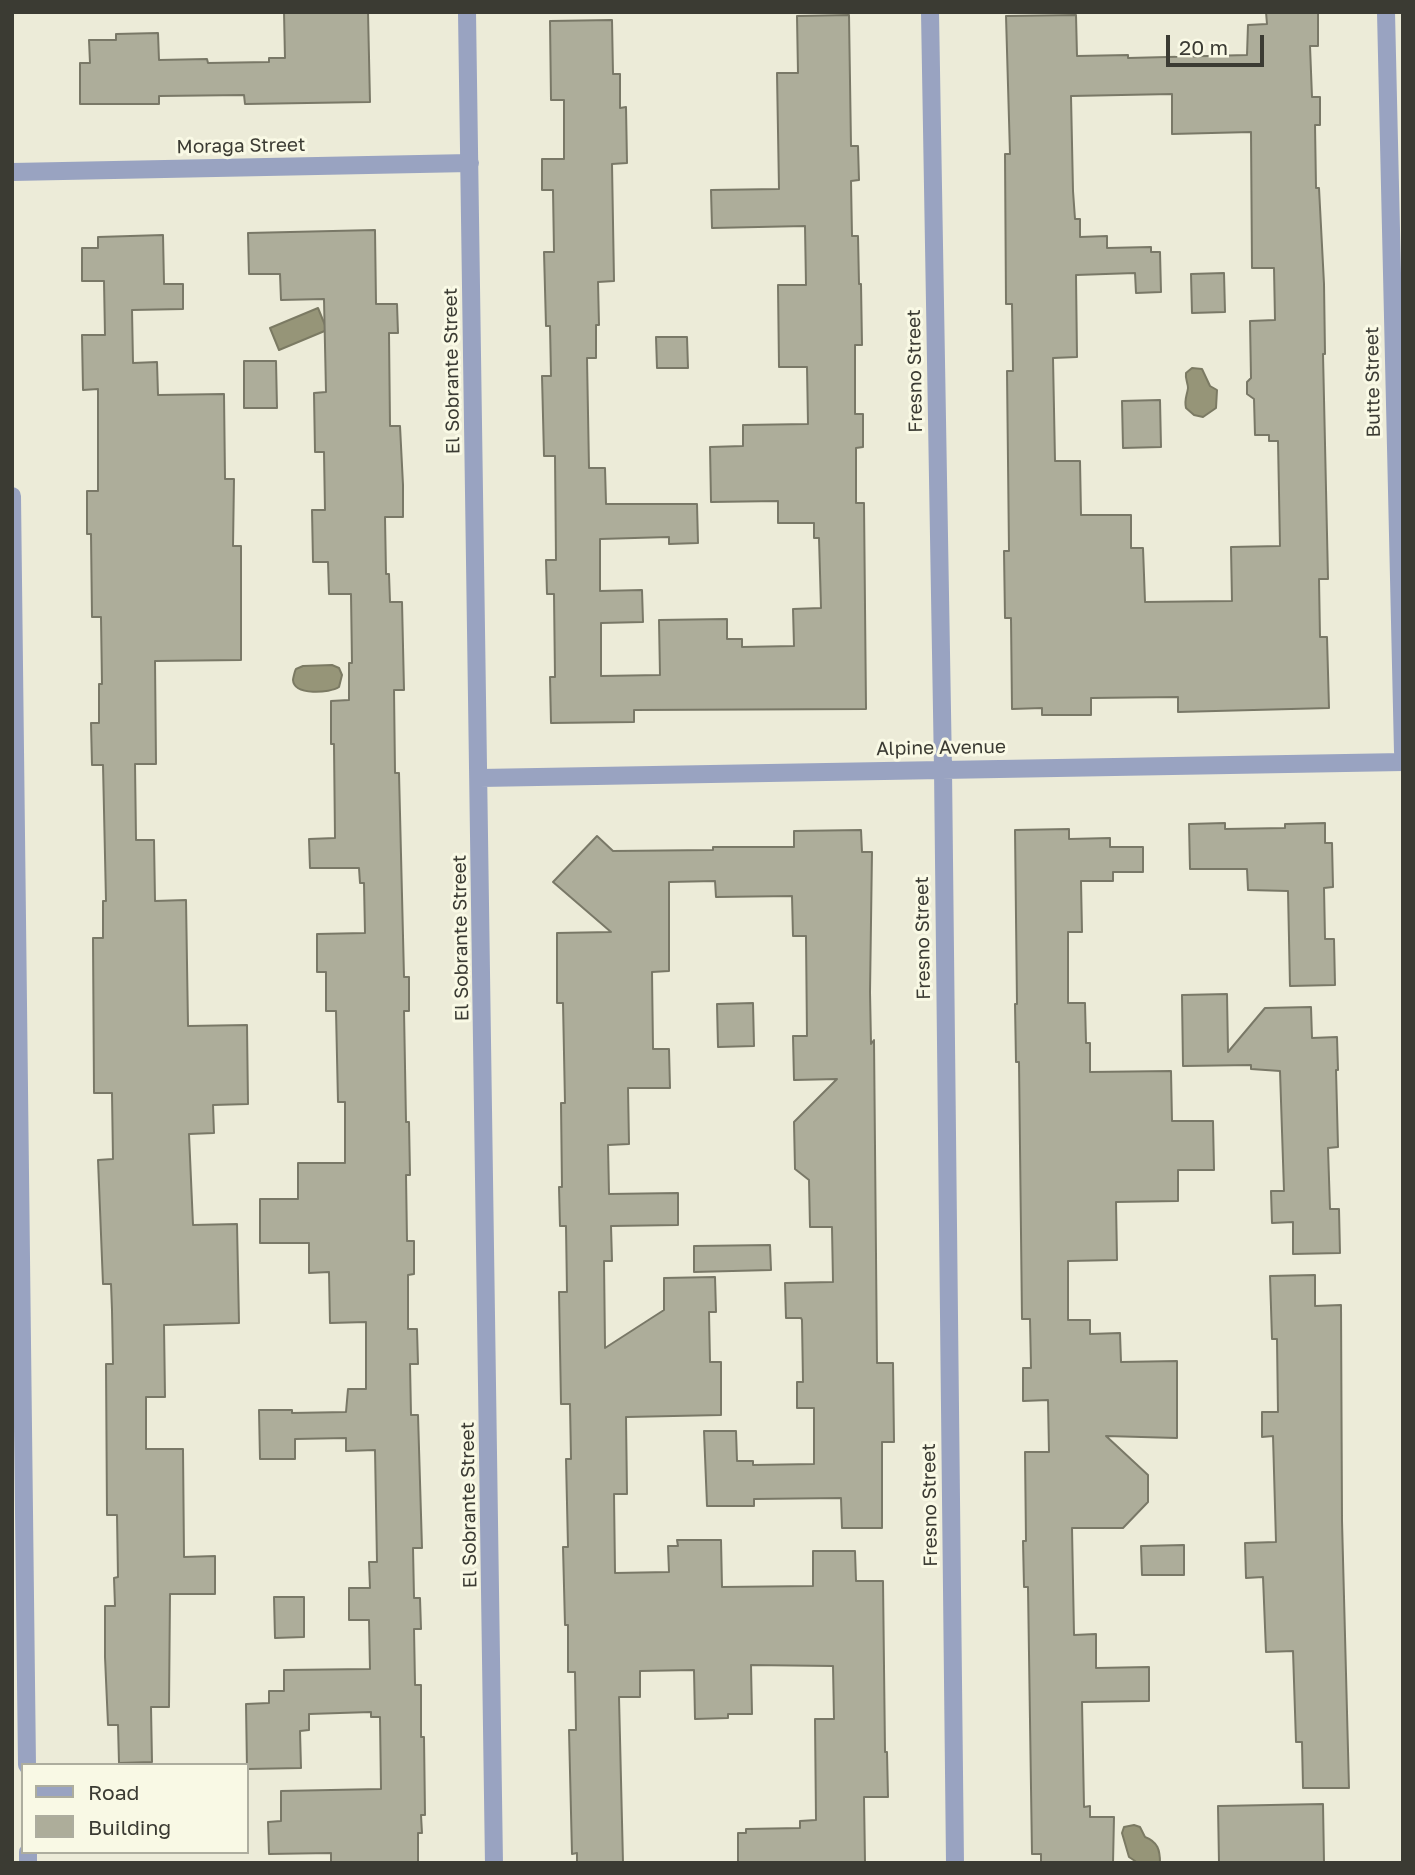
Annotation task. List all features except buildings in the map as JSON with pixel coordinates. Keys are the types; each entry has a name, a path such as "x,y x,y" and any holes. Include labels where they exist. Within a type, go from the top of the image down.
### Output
{"street":[{"name":"El Sobrante Street","path":"467,12 494,1863"},
{"name":"Fresno Street","path":"930,12 943,769 955,1863"},
{"name":"Butte Street","path":"1386,12 1403,752"},
{"name":"Moraga Street","path":"12,172 470,163"},
{"path":"12,496 27,1763"},
{"name":"Alpine Avenue","path":"480,778 1403,762"}],"shaded area":[{"path":"318,308 327,330 279,350 270,328"},
{"path":"1192,368 1202,369 1210,386 1217,390 1216,408 1203,417 1194,415 1186,408 1186,373"},
{"path":"332,665 339,668 342,675 339,687 313,692 299,689 295,685 293,680 296,669 303,666"},
{"path":"1124,1827 1140,1827 1145,1837 1155,1844 1159,1850 1160,1863 1138,1863 1129,1857 1122,1833"}]}
